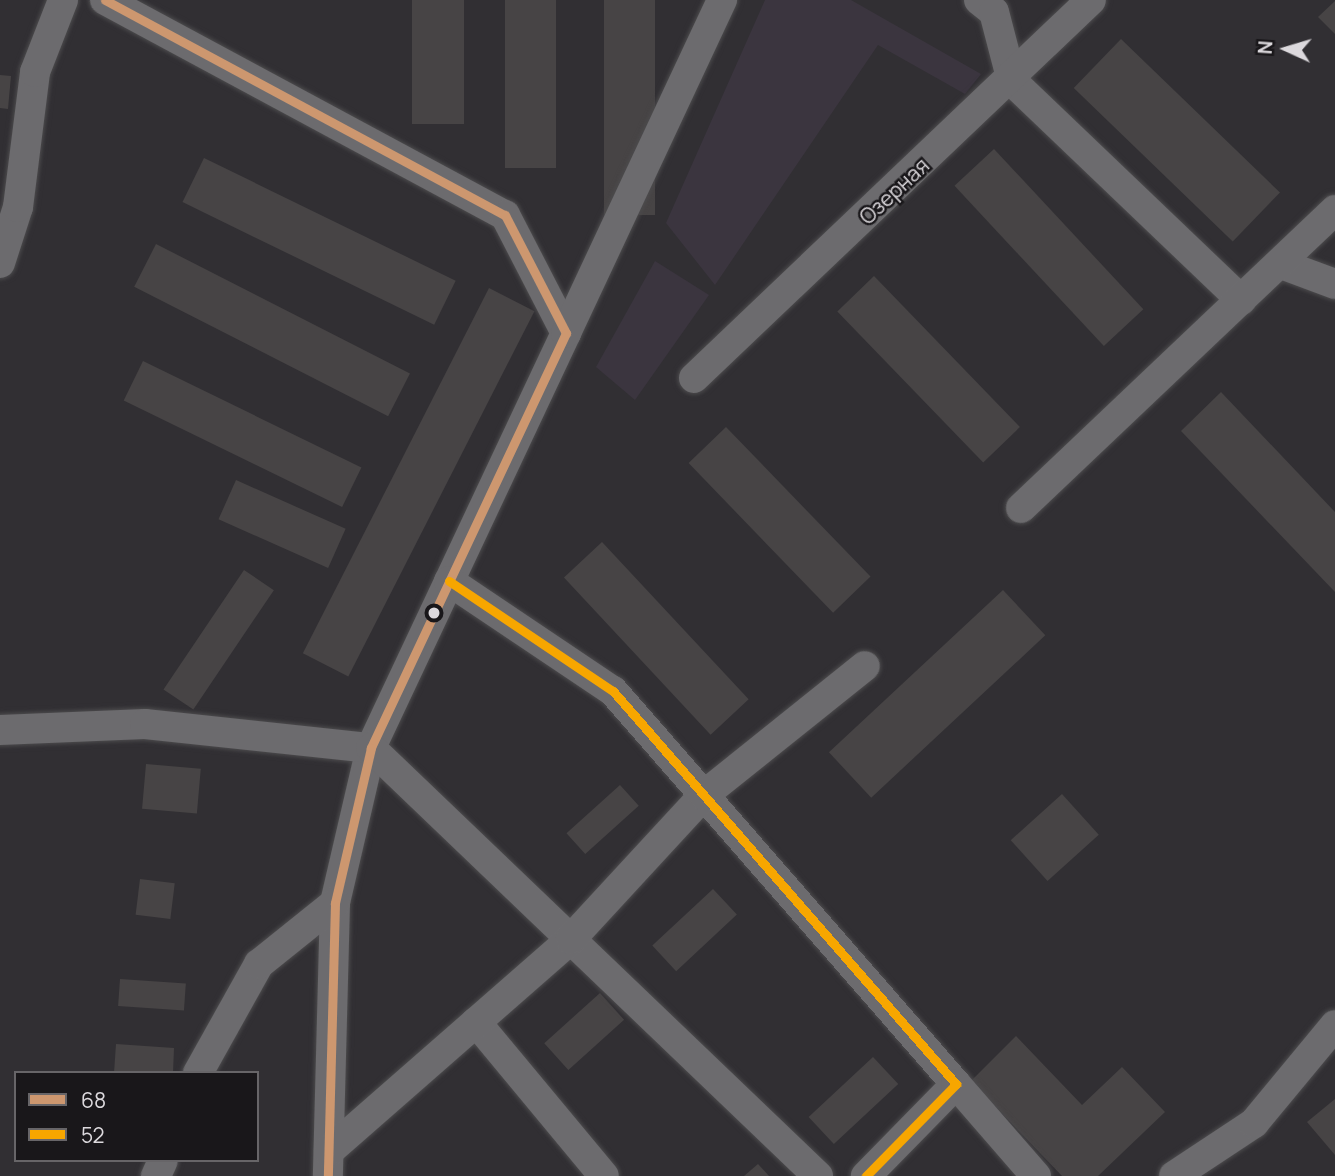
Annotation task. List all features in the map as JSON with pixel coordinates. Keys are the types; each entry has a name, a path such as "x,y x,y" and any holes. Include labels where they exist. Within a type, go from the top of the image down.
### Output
{"street":[{"path":"0,263 18,207 35,72 62,0"},
{"path":"105,0 505,215 566,333"},
{"path":"328,1163 335,903 371,748 722,0"},
{"path":"979,0 994,12 1012,81 1241,300"},
{"name":"Озерная","path":"694,378 1012,81 1091,0"},
{"path":"1021,508 1335,210"},
{"path":"1281,264 1335,284"},
{"path":"449,581 613,691 1036,1176"},
{"path":"328,1163 476,1022 571,939 704,795 865,666"},
{"path":"0,730 145,724 371,748 818,1176"},
{"path":"199,1071 260,964 335,903"},
{"path":"476,1022 604,1176"},
{"path":"1174,1176 1254,1123 1335,1025"},
{"path":"866,1176 956,1084"}],"shaded area":[{"path":"765,0 851,0 981,74 965,94 878,45 715,285 666,223"},
{"path":"655,261 709,295 635,400 596,367"}],"building":[{"path":"412,0 464,0 464,124 412,124"},
{"path":"505,0 556,0 556,168 505,168"},
{"path":"604,0 655,0 655,215 604,215"},
{"path":"1335,1 1335,34 1318,17"},
{"path":"1121,39 1280,193 1233,241 1074,88"},
{"path":"0,75 11,76 8,109 0,108"},
{"path":"994,149 1143,309 1104,346 955,186"},
{"path":"204,158 456,281 434,325 183,202"},
{"path":"156,244 410,373 388,416 134,287"},
{"path":"874,276 1020,427 983,462 837,311"},
{"path":"489,288 534,311 348,676 303,653"},
{"path":"143,361 361,468 342,507 124,401"},
{"path":"1221,392 1335,512 1335,592 1181,431"},
{"path":"726,427 870,577 833,613 689,463"},
{"path":"236,480 346,529 328,568 219,519"},
{"path":"602,542 749,699 711,735 564,577"},
{"path":"244,570 274,590 193,710 163,689"},
{"path":"1003,590 1045,635 871,798 829,752"},
{"path":"146,764 201,769 197,814 142,809"},
{"path":"620,785 639,806 585,854 566,833"},
{"path":"1062,794 1099,835 1048,881 1011,840"},
{"path":"140,879 175,883 170,919 136,915"},
{"path":"713,889 737,915 676,971 652,946"},
{"path":"120,979 186,984 184,1011 118,1006"},
{"path":"600,993 624,1020 568,1070 544,1043"},
{"path":"1016,1036 1082,1105 1122,1067 1165,1112 1098,1176 1062,1176 971,1081"},
{"path":"116,1044 174,1048 173,1071 114,1071"},
{"path":"873,1057 898,1084 834,1144 809,1117"},
{"path":"1335,1099 1335,1155 1307,1122"},
{"path":"758,1164 769,1176 744,1176"}],"transit line":[{"name":"68","path":"105,0 505,215 566,333 371,748 335,903 328,1176"},
{"name":"52","path":"449,581 613,691 956,1084 866,1176"}]}
